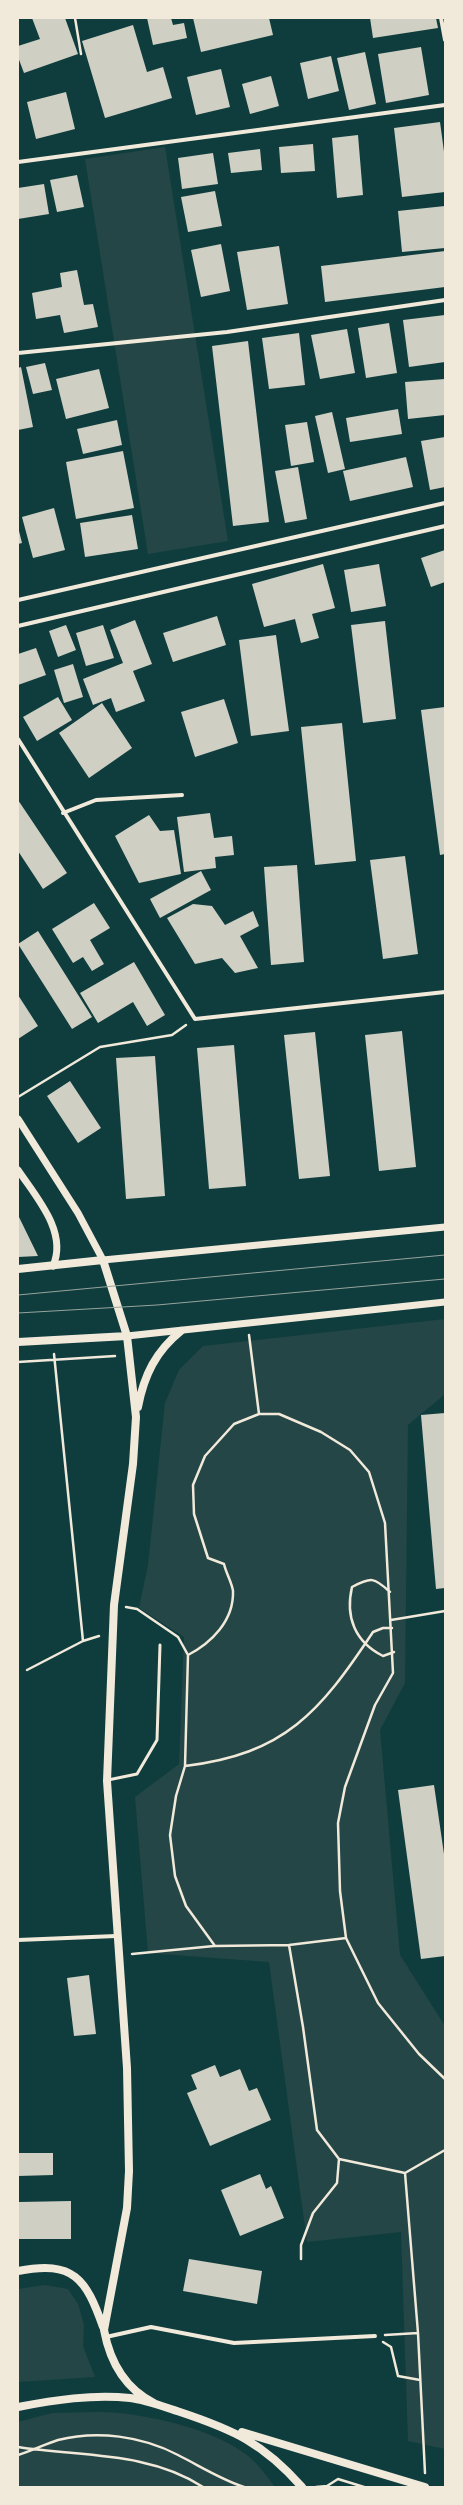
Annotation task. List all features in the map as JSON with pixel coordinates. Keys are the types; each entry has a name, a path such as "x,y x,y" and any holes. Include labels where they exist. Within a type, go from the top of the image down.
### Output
{"main road":[{"path":"18,1269 103,1260 127,1336 136,1418"},
{"path":"105,2333 126,2208 129,2171 127,2068 116,1936 106,1781 114,1604 133,1464 136,1418 140,1396 151,1365 167,1342 181,1331"},
{"path":"18,1342 53,1342 127,1336"},
{"path":"18,2271 48,2268 63,2270 73,2274 87,2288 105,2333 108,2350 119,2373 139,2396 154,2404"},
{"path":"18,2407 54,2401 110,2397 131,2398 425,2483"},
{"path":"221,2425 249,2440 273,2457 302,2487"}],"street":[{"path":"442,18 445,40"},
{"path":"18,162 445,105"},
{"path":"18,353 227,332 445,300"},
{"path":"18,600 445,503"},
{"path":"18,626 445,526"},
{"path":"18,739 63,813 195,1019 445,992"},
{"path":"63,813 96,800 182,795"},
{"path":"18,1119 78,1213 103,1260 445,1227"},
{"path":"18,1170 51,1222 58,1248 53,1266"},
{"path":"127,1336 445,1302"},
{"path":"18,1940 116,1936"},
{"path":"105,2333 151,2327 234,2343 375,2336"}],"lane":[{"path":"106,1781 137,1774 157,1740 160,1645"}],"path":[{"path":"75,18 81,54"},
{"path":"18,1097 100,1047 172,1035 195,1019"},
{"path":"248,1322 259,1414"},
{"path":"53,1342 83,1641"},
{"path":"18,1362 54,1361 130,1355"},
{"path":"188,1656 205,1646 221,1629 231,1606 233,1591 224,1564 208,1558 194,1514 193,1485 205,1456 234,1424 259,1414 279,1414 322,1432 350,1450 369,1472 385,1524 394,1652 393,1673 376,1705 348,1779 338,1823 340,1891 346,1938 378,2003 419,2054 445,2080"},
{"path":"390,1592 379,1581 368,1579 352,1587 349,1600 350,1616 356,1633 372,1650 383,1656 394,1652"},
{"path":"114,1604 137,1609 178,1637 188,1656 185,1766 176,1796 170,1835 175,1876 186,1906 215,1946"},
{"path":"391,1620 445,1611"},
{"path":"185,1766 210,1763 244,1754 289,1732 323,1701 373,1632 382,1628 392,1628"},
{"path":"27,1670 83,1641 112,1631"},
{"path":"118,1955 215,1946 288,1946 346,1938"},
{"path":"288,1946 304,2027 317,2130 339,2159 405,2173 445,2150"},
{"path":"301,2258 301,2246 313,2213 337,2183 339,2159"},
{"path":"405,2173 417,2301 425,2483"},
{"path":"375,2336 418,2333"},
{"path":"375,2336 391,2347 398,2376 420,2380"},
{"path":"18,2455 57,2441 79,2436 96,2434 133,2438 177,2454 213,2474 244,2487"},
{"path":"18,2448 140,2461 183,2474 203,2487"},
{"path":"314,2487 329,2486 338,2479 364,2487"}],"shaded area":[{"path":"165,147 228,541 148,554 85,159"},
{"path":"445,1319 445,1394 408,1425 405,1683 380,1730 400,1955 445,2026 445,2449 408,2441 401,2232 307,2242 269,1962 148,1953 135,1797 179,1764 184,1637 139,1608 148,1565 165,1403 179,1370 203,1346"},
{"path":"45,2285 68,2289 78,2304 84,2325 83,2346 95,2377 18,2382 18,2289"},
{"path":"52,2413 119,2413 167,2421 201,2431 231,2445 248,2456 261,2468 275,2487 18,2487 18,2422"}],"building":[{"path":"32,18 65,18 78,54 24,73 18,57 18,46 40,39"},
{"path":"147,18 171,18 173,25 184,23 187,38 153,45"},
{"path":"193,18 269,18 273,35 201,52"},
{"path":"370,18 436,18 438,28 373,38"},
{"path":"133,25 147,72 163,67 172,98 105,118 82,41"},
{"path":"421,47 429,95 386,103 378,54"},
{"path":"365,52 376,104 349,110 337,58"},
{"path":"331,56 339,91 308,99 300,63"},
{"path":"221,69 230,107 196,115 187,77"},
{"path":"271,76 279,106 250,114 242,84"},
{"path":"66,92 75,129 36,139 27,102"},
{"path":"440,122 445,159 445,192 402,197 394,128"},
{"path":"358,135 363,195 337,198 332,138"},
{"path":"313,144 315,171 281,173 279,147"},
{"path":"260,149 262,170 231,173 228,153"},
{"path":"213,153 218,184 182,189 178,158"},
{"path":"77,175 84,207 57,212 50,180"},
{"path":"44,184 49,214 18,219 18,188"},
{"path":"215,191 222,226 188,232 181,197"},
{"path":"445,206 445,248 402,252 398,211"},
{"path":"221,244 230,291 201,297 191,250"},
{"path":"279,246 288,304 247,310 237,252"},
{"path":"445,251 445,287 325,302 321,266"},
{"path":"77,270 84,305 93,304 98,327 64,333 60,315 36,319 32,293 62,287 60,273"},
{"path":"445,315 445,362 409,367 403,320"},
{"path":"389,323 397,373 366,378 358,328"},
{"path":"347,329 355,373 320,379 311,335"},
{"path":"299,333 305,385 269,389 262,338"},
{"path":"248,341 269,522 233,526 212,346"},
{"path":"45,363 52,390 33,394 26,367"},
{"path":"21,367 33,427 18,430 18,368"},
{"path":"99,369 109,408 66,419 56,379"},
{"path":"445,379 445,415 408,419 405,382"},
{"path":"398,409 402,434 350,442 346,418"},
{"path":"332,412 345,469 328,473 315,416"},
{"path":"117,420 122,445 83,454 77,429"},
{"path":"307,422 314,462 291,466 285,425"},
{"path":"445,437 445,487 430,490 421,441"},
{"path":"123,451 134,508 76,519 66,462"},
{"path":"406,457 413,487 350,501 343,471"},
{"path":"298,467 307,519 285,523 275,471"},
{"path":"54,508 65,550 33,558 22,517"},
{"path":"132,515 138,549 85,557 80,523"},
{"path":"18,527 22,543 18,544"},
{"path":"445,550 445,582 431,587 421,558"},
{"path":"323,564 335,608 312,614 319,638 301,643 295,619 264,627 252,584"},
{"path":"379,564 386,606 351,612 344,570"},
{"path":"217,616 226,645 173,662 163,633"},
{"path":"135,620 152,664 133,671 145,701 116,712 111,698 93,705 83,679 123,663 110,630"},
{"path":"385,621 396,719 363,723 351,625"},
{"path":"66,625 76,650 58,657 49,631"},
{"path":"103,625 114,658 86,666 76,633"},
{"path":"276,635 289,731 251,736 239,640"},
{"path":"36,648 46,675 18,685 18,654"},
{"path":"73,664 83,697 64,703 54,670"},
{"path":"58,697 72,720 37,741 23,717"},
{"path":"224,699 238,743 195,757 181,712"},
{"path":"102,703 132,748 89,778 59,733"},
{"path":"445,707 445,854 440,855 421,710"},
{"path":"342,723 356,861 315,865 301,727"},
{"path":"18,800 67,873 43,889 18,851"},
{"path":"210,813 214,838 232,836 234,855 215,857 216,868 184,872 177,817"},
{"path":"149,815 160,831 174,830 181,874 139,883 115,836"},
{"path":"405,856 418,954 383,959 370,860"},
{"path":"297,865 304,962 271,965 264,867"},
{"path":"201,871 211,890 160,918 150,899"},
{"path":"94,903 110,928 90,940 104,964 92,971 83,957 73,963 52,929"},
{"path":"193,904 212,906 225,925 253,911 259,926 240,936 258,968 235,973 222,958 195,964 167,918"},
{"path":"38,931 92,1017 72,1029 18,944"},
{"path":"134,962 165,1015 147,1026 133,1002 98,1023 80,993"},
{"path":"18,995 38,1026 18,1039"},
{"path":"402,1031 416,1167 379,1171 365,1035"},
{"path":"315,1032 330,1176 299,1179 284,1035"},
{"path":"234,1045 246,1186 209,1189 197,1048"},
{"path":"155,1056 165,1196 126,1199 116,1058"},
{"path":"70,1081 101,1128 78,1143 47,1096"},
{"path":"18,1215 38,1256 18,1257"},
{"path":"445,1413 445,1588 436,1589 421,1415"},
{"path":"434,1785 445,1861 445,1956 421,1959 398,1790"},
{"path":"89,1975 96,2034 74,2036 67,1978"},
{"path":"215,2065 220,2077 240,2069 249,2091 257,2088 271,2120 210,2146 187,2093 197,2089 191,2075"},
{"path":"18,2153 53,2153 53,2175 18,2176"},
{"path":"260,2174 266,2189 271,2186 284,2218 240,2236 221,2190"},
{"path":"71,2201 71,2239 19,2239 19,2202"},
{"path":"189,2259 262,2271 257,2304 183,2291"}],"tram line":[{"path":"18,1295 445,1255"},
{"path":"18,1313 157,1305 445,1279"}]}
